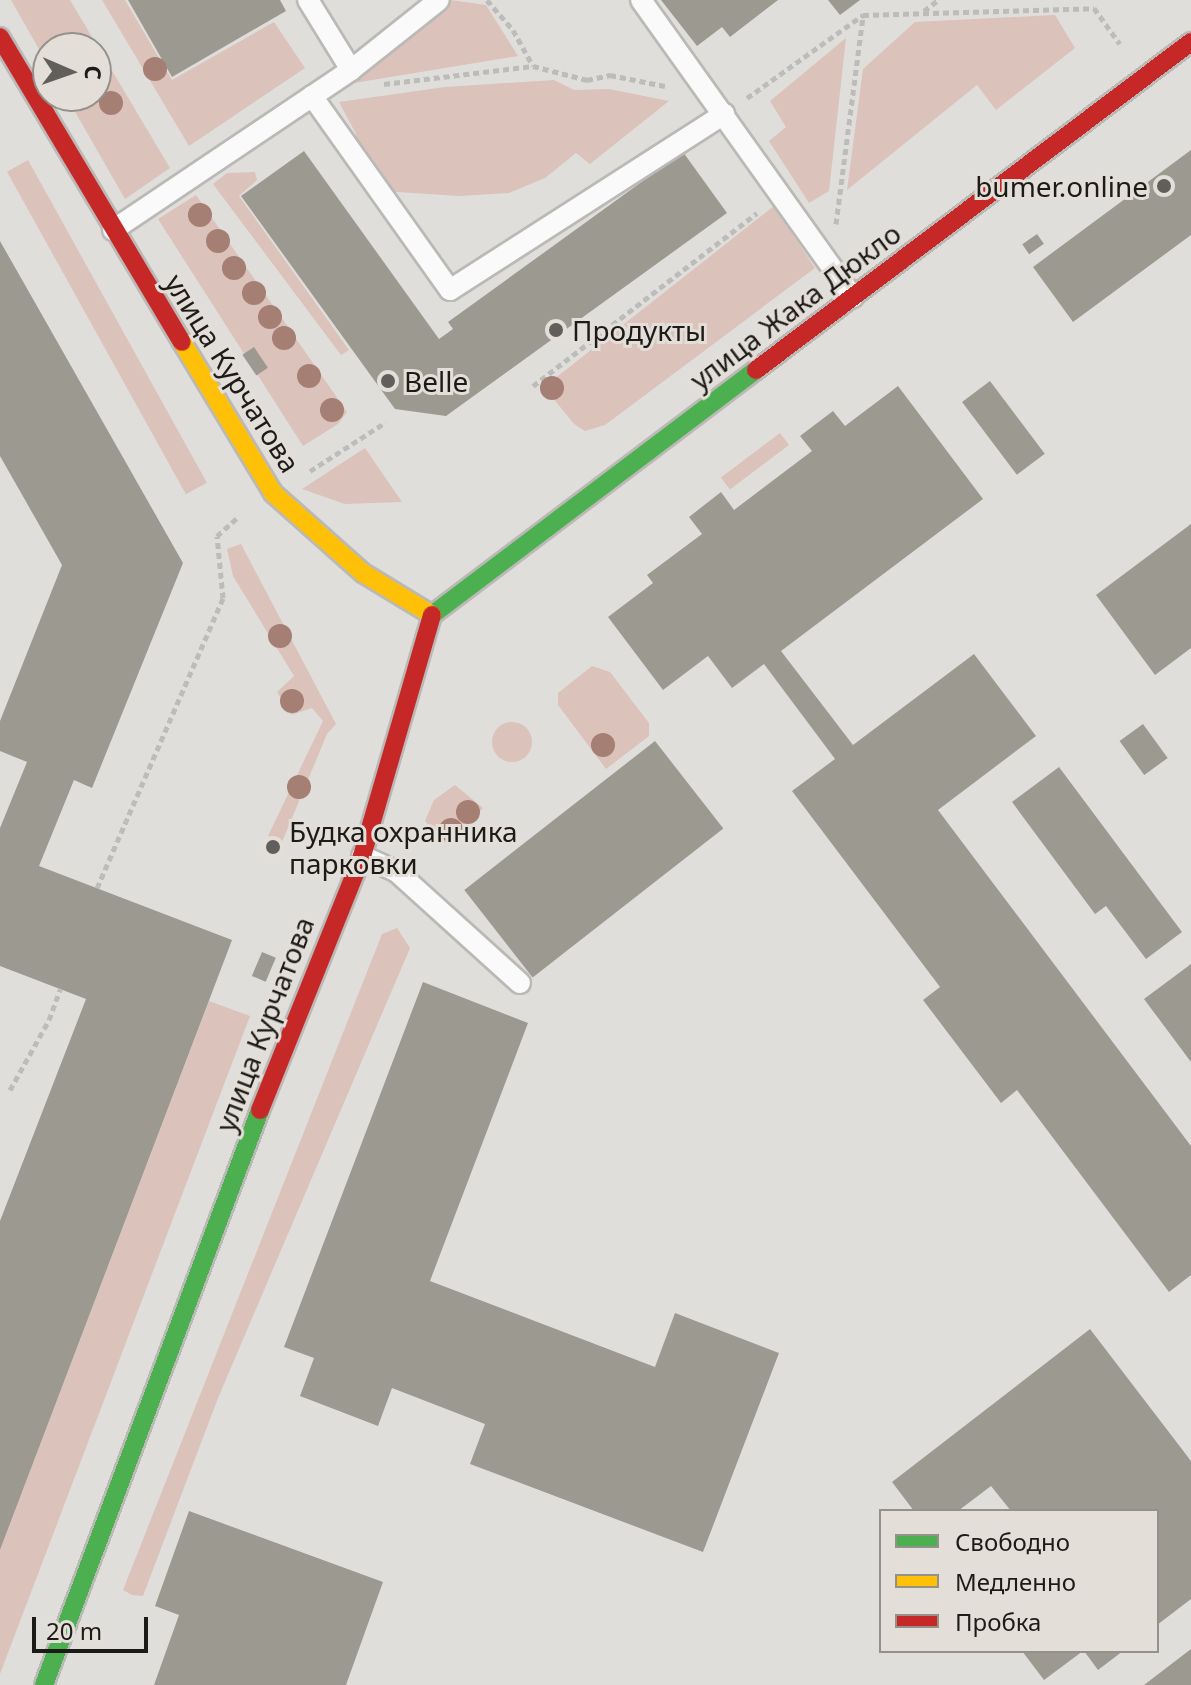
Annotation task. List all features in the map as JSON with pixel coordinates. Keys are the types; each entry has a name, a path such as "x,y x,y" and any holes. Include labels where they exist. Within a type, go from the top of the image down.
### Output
{"street":[{"name":"улица Курчатова","path":"0,37 273,493 363,573 432,615 362,856 309,981 44,1685"},
{"name":"улица Жака Дюкло","path":"432,615 1191,42"}],"lane":[{"path":"308,0 351,70"},
{"path":"113,230 351,70 439,0"},
{"path":"641,0 724,114 830,270 853,297"},
{"path":"312,96 450,290 724,114"},
{"path":"362,856 396,871 520,983"}],"path":[{"path":"487,0 533,66"},
{"path":"924,11 938,0"},
{"path":"1089,0 1143,78"},
{"path":"724,114 863,15 1094,8"},
{"path":"830,270 863,15"},
{"path":"373,85 533,66 587,80 610,75 677,92"},
{"path":"533,386 779,196"},
{"path":"306,474 386,422"},
{"path":"97,888 223,598 217,536 237,518"},
{"path":"10,1090 49,1020 60,989"}],"shaded area":[{"path":"11,0 70,0 89,32 32,32 32,37"},
{"path":"102,0 125,0 172,80 274,22 305,68 189,146"},
{"path":"450,0 486,5 518,56 342,85"},
{"path":"1055,15 1075,48 996,110 977,85 847,190 863,69 915,22"},
{"path":"846,38 829,191 809,203 769,141 786,127 770,101"},
{"path":"112,71 170,168 125,199 75,112 112,112"},
{"path":"554,80 574,90 609,89 669,101 590,164 576,153 545,178 509,193 459,196 382,191 353,151 356,134 339,102 445,87"},
{"path":"28,160 207,483 186,494 7,172"},
{"path":"255,172 257,180 239,196 349,350 341,355 213,184 227,173"},
{"path":"196,195 347,412 338,424 303,446 158,219"},
{"path":"774,206 815,268 605,425 585,431 574,424 544,387"},
{"path":"780,433 789,445 730,490 721,478"},
{"path":"365,448 402,502 345,504 302,489"},
{"path":"241,544 336,724 327,734 282,842 268,836 323,721 312,708 291,715 277,692 294,676 233,576 227,549"},
{"path":"592,666 610,672 649,723 649,736 606,769 558,705 558,693"},
{"path":"512,722 526,728 532,742 526,756 512,762 498,756 492,742 498,728"},
{"path":"455,785 483,808 448,846 425,821 434,800"},
{"path":"397,928 410,948 218,1398 143,1596 132,1595 123,1590 382,934"},
{"path":"209,1001 250,1016 0,1674 0,1550"}],"building":[{"path":"128,0 280,0 286,11 172,77"},
{"path":"661,0 778,0 730,37 722,27 697,46"},
{"path":"828,0 860,0 840,15"},
{"path":"1191,150 1191,235 1073,322 1033,267"},
{"path":"304,151 439,339 453,329 448,322 683,152 727,213 446,416 395,409 241,196"},
{"path":"1037,234 1044,244 1029,254 1022,244"},
{"path":"0,241 183,563 92,788 74,780 39,866 232,940 0,1550 0,1221 86,999 0,966 0,828 27,762 0,751 0,721 62,565 0,456"},
{"path":"254,347 268,368 256,376 242,355"},
{"path":"990,381 1045,454 1017,475 962,402"},
{"path":"898,386 983,499 781,651 853,745 974,654 1036,736 938,810 1191,1146 1191,1275 1169,1292 1017,1090 1001,1103 923,1000 940,987 792,791 835,759 764,664 732,688 708,656 663,690 608,617 653,583 647,575 702,534 689,517 721,492 734,510 812,451 800,436 833,411 845,426"},
{"path":"1191,524 1191,648 1155,675 1096,595"},
{"path":"1143,724 1168,758 1144,775 1120,741"},
{"path":"655,741 723,828 533,977 464,890"},
{"path":"1059,767 1182,932 1146,959 1106,906 1095,914 1012,802"},
{"name":"Будка охранника парковки","path":"269,840 280,845 277,854 265,850"},
{"path":"262,952 276,958 266,982 252,976"},
{"path":"1191,964 1191,1062 1144,999"},
{"path":"423,982 528,1023 430,1281 655,1367 675,1313 779,1353 703,1552 470,1464 485,1424 392,1388 378,1426 300,1396 314,1358 284,1347"},
{"path":"1090,1329 1191,1461 1191,1599 1159,1623 1159,1509 1009,1509 991,1486 961,1509 912,1509 892,1482"},
{"path":"189,1511 383,1582 346,1685 154,1685 179,1615 155,1606"},
{"path":"1191,1649 1191,1685 1144,1685"},
{"path":"1024,1653 1080,1653 1044,1680"},
{"path":"1085,1653 1120,1653 1098,1670"}],"traffic: fast":[{"path":"432,615 756,370"},
{"path":"44,1685 260,1110"}],"traffic: slow":[{"path":"182,342 273,493 363,573 432,615"}],"traffic: jam":[{"path":"0,37 182,342"},
{"path":"756,370 1191,42"},
{"path":"260,1110 362,856 432,615"}],"place":[{"name":"bumer.online","path":"1164,186"},
{"name":"Продукты","path":"556,330"},
{"name":"Belle","path":"388,381"},
{"name":"Будка охранника парковки","path":"273,847"}]}
